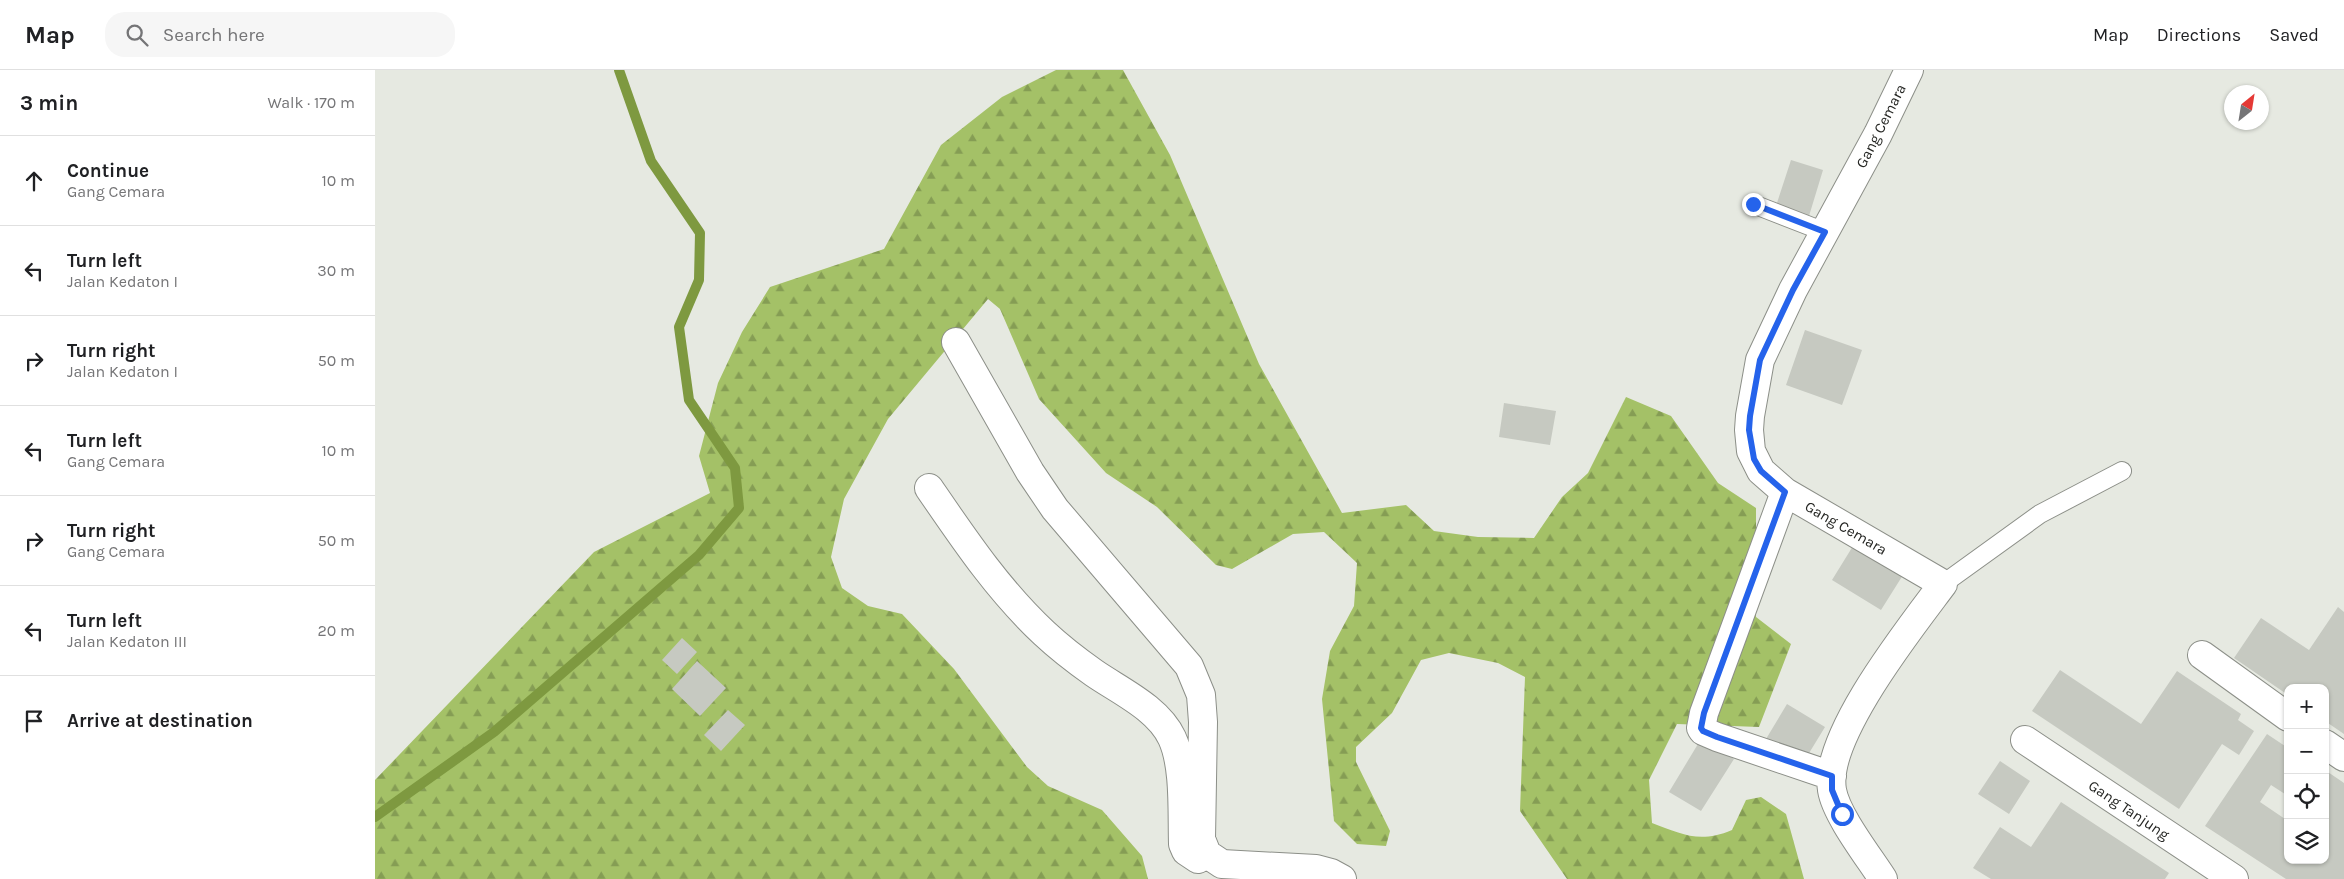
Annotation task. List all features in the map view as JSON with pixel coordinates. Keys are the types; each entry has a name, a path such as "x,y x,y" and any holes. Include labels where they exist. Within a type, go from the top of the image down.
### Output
{"street":[{"name":"Gang Cemara","path":"1909,70 1793,290 1760,360 1749,430 1754,459 1761,471 1785,492 1943,584"},
{"path":"957,342 1030,472 1055,509 1189,666 1201,695 1203,722 1201,838 1207,854 1214,861"},
{"path":"929,488 987,572 1025,614 1069,654 1135,700 1154,715 1165,727 1172,738 1178,757 1183,844 1186,851 1193,857 1261,873 1315,870 1331,873 1342,879"},
{"path":"1785,492 1704,713 1701,728 1703,731 1717,737 1832,776"},
{"path":"1883,879 1842,814 1832,790 1832,776 1837,753 1845,733 1874,678 1943,584"},
{"path":"2202,654 2284,714"},
{"name":"Gang Tanjung","path":"2025,740 2234,879"},
{"path":"2329,747 2344,757"}],"lane":[{"path":"1753,204 1825,232"},
{"path":"1943,584 2040,514 2122,471"}],"green space":[{"path":"1056,70 1123,70 1170,155 1259,364 1342,513 1406,505 1434,531 1478,537 1534,538 1562,497 1588,473 1626,397 1671,416 1718,483 1756,508 1756,617 1791,644 1759,727 1677,724 1649,780 1652,823 1691,836 1700,837 1720,834 1732,830 1746,800 1761,797 1786,814 1804,879 1567,879 1520,811 1525,677 1498,663 1449,653 1421,660 1392,713 1356,747 1356,762 1390,831 1386,846 1357,844 1334,821 1322,699 1330,651 1354,606 1357,563 1324,532 1293,534 1232,569 1216,565 1157,507 1106,473 1039,399 1000,309 988,299 888,419 844,499 831,557 842,588 868,606 902,614 954,669 1027,767 1048,786 1102,810 1142,856 1148,879 375,879 375,780 594,552 710,493 699,456 718,383 742,332 770,287 884,249 941,145 1002,97"}],"building":[{"path":"1791,160 1823,170 1809,216 1776,206"},
{"path":"1805,330 1862,350 1842,405 1786,385"},
{"path":"1504,403 1556,411 1550,445 1499,437"},
{"path":"1853,546 1903,575 1881,610 1832,580"},
{"path":"2338,607 2344,612 2344,734 2329,724 2329,684 2284,684 2284,692 2234,658 2261,618 2309,650"},
{"path":"682,638 697,652 677,674 662,660"},
{"path":"697,661 726,688 700,716 672,689"},
{"path":"2060,670 2141,724 2177,671 2241,714 2238,720 2254,731 2239,755 2222,744 2179,809 2032,711"},
{"path":"1787,704 1825,727 1803,763 1766,739"},
{"path":"728,710 745,725 721,751 704,735"},
{"path":"2267,734 2284,745 2284,793 2271,785 2260,802 2284,818 2284,864 2329,864 2329,773 2344,783 2344,879 2286,879 2205,826"},
{"path":"1701,739 1734,759 1701,811 1669,792"},
{"path":"2000,761 2030,781 2009,814 1978,794"},
{"path":"2061,802 2169,873 2165,879 1991,879 1973,868 2000,827 2031,847"}],"waterway":[{"path":"375,817 494,732 699,555 739,508 735,468 689,400 679,327 699,280 700,233 651,161 619,70"}],"route":[{"path":"1753,204 1825,232 1793,290 1760,360 1750,416 1751,451 1761,471 1785,492 1704,713 1701,728 1703,731 1717,737 1832,776 1832,790 1842,814"}]}
